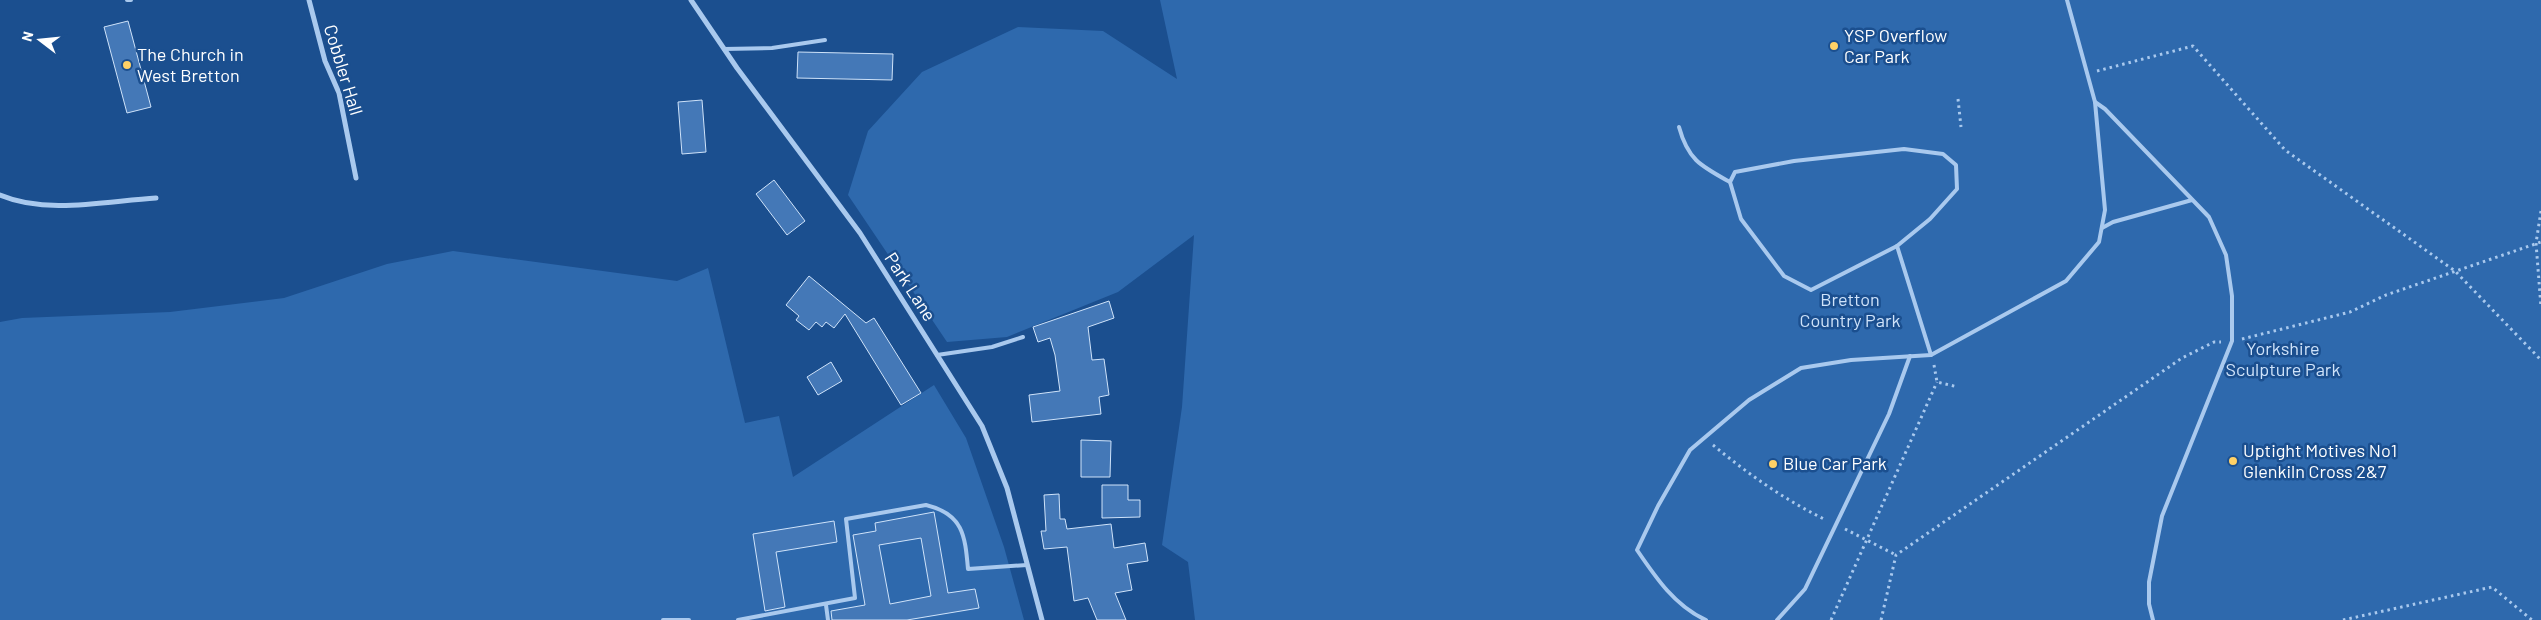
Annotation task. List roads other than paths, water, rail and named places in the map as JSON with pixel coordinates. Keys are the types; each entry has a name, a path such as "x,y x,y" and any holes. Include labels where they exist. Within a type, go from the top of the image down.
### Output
{"street":[{"name":"Cobbler Hall","path":"309,0 325,61 339,93 356,178"},
{"name":"Park Lane","path":"692,0 724,49 860,233 982,426 1007,488 1042,620"},
{"path":"0,195 39,204 61,205 156,198"}],"lane":[{"path":"127,0 132,0"},
{"path":"1706,620 1692,614 1660,584 1637,550 1658,506 1690,450 1749,400 1801,368 1851,360 1931,355 2066,281 2099,242 2106,210 2095,102 2067,0"},
{"path":"724,49 772,48 825,40"},
{"path":"2095,102 2105,109 2209,217 2226,255 2232,296 2232,341 2162,516 2149,582 2149,604 2153,620"},
{"path":"1679,127 1684,147 1703,167 1730,182"},
{"path":"1904,149 1943,154 1956,165 1957,189 1930,219 1897,246 1811,290 1784,276 1740,219 1730,182 1735,172 1794,161 1904,149"},
{"path":"2102,228 2113,222 2192,200"},
{"path":"1897,246 1931,355"},
{"path":"938,355 992,347 1023,337"},
{"path":"1777,620 1805,589 1837,526 1889,414 1910,356"},
{"path":"738,620 826,605 855,598 846,519 926,505 948,512 960,528 965,542 968,569 1027,565"},
{"path":"826,605 828,620"},
{"path":"663,620 688,620"}],"place":[{"name":"YSP Overflow Car Park","path":"1834,46"},
{"name":"The Church in West Bretton","path":"127,65"},
{"name":"Uptight Motives No1 Glenkiln Cross 2&7","path":"2233,461"},
{"name":"Blue Car Park","path":"1773,464"}],"park label":[{"name":"Bretton Country Park","path":"1850,310"},
{"name":"Yorkshire Sculpture Park","path":"2283,359"}]}
